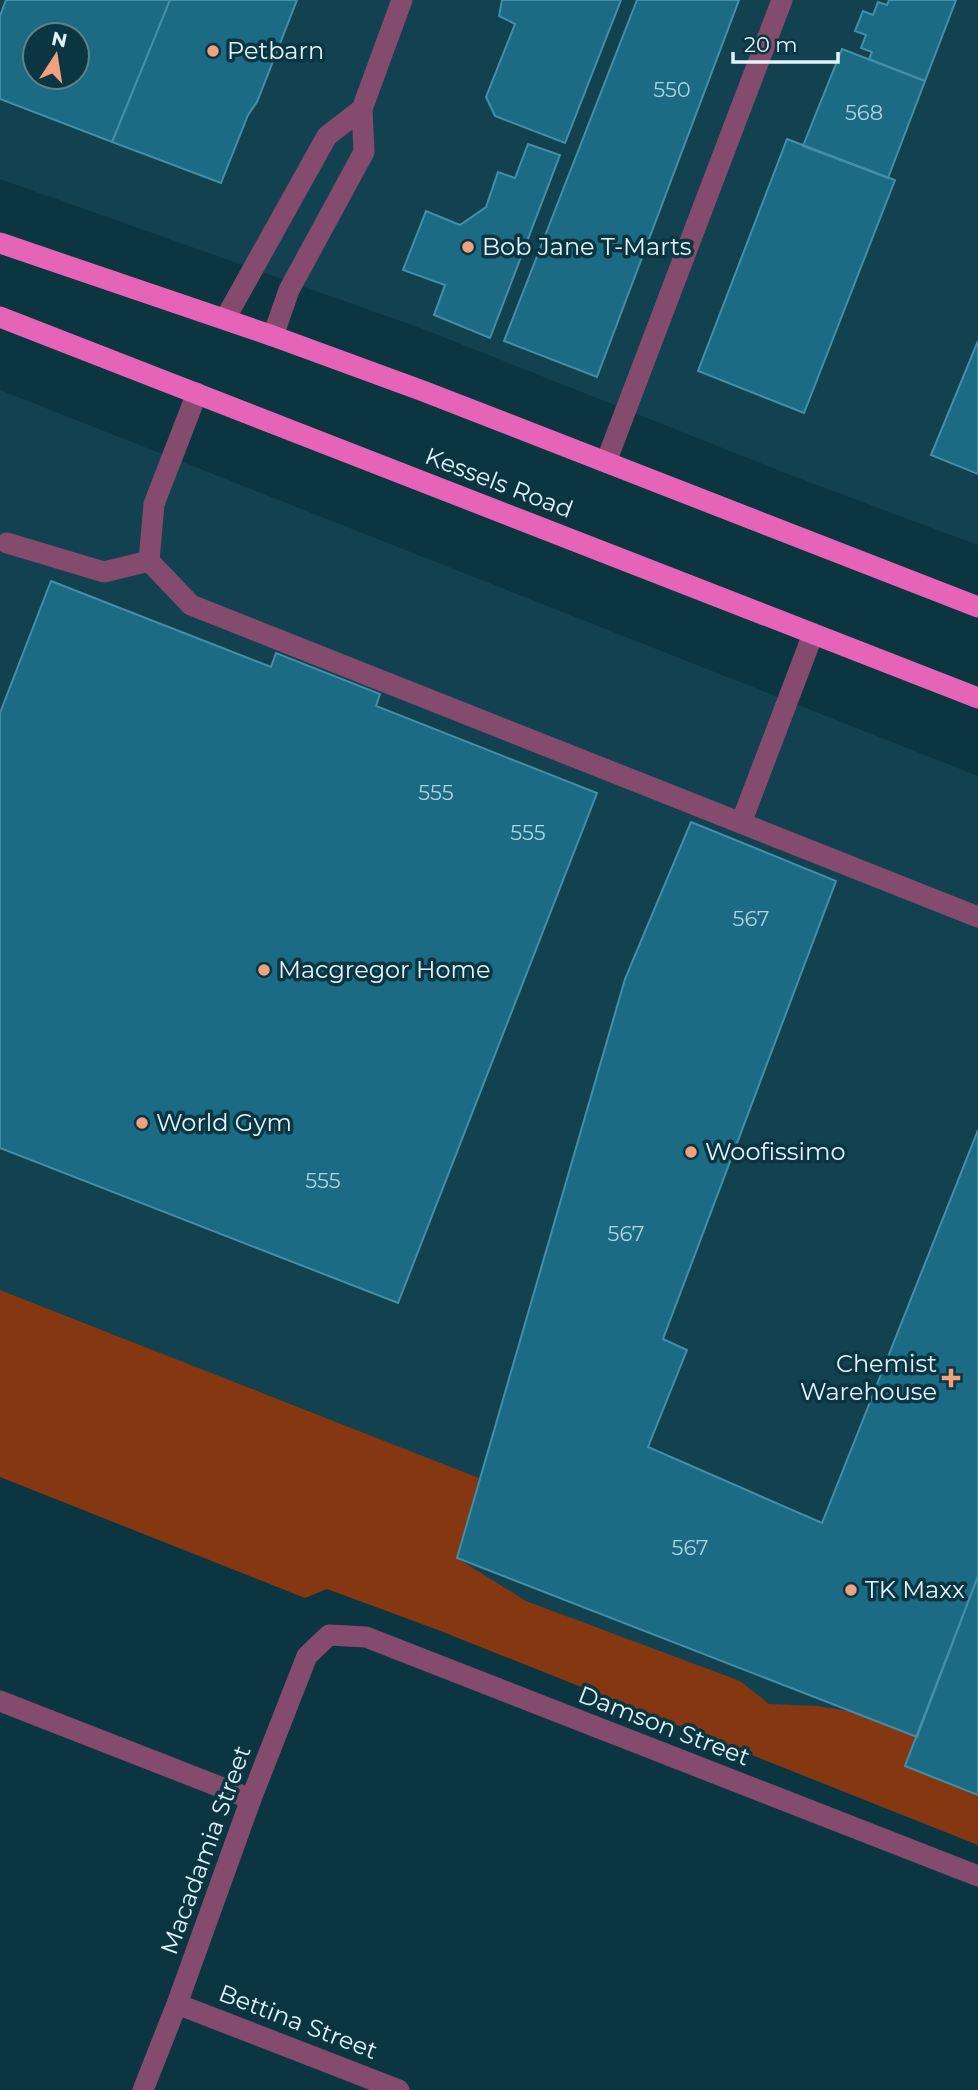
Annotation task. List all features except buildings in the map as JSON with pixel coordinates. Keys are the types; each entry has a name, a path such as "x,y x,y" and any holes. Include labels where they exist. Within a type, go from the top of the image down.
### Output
{"highway":[{"path":"0,243 225,319 423,391 978,607"},
{"name":"Kessels Road","path":"0,317 978,698"}],"street":[{"path":"273,336 289,290 364,152 362,109 402,0"},
{"path":"606,461 782,0"},
{"path":"225,319 327,136 362,109"},
{"path":"197,393 154,504 149,561 191,605 978,918"},
{"path":"7,543 104,572 149,561"},
{"path":"741,823 813,634"},
{"name":"Macadamia Street","path":"143,2090 307,1656 329,1635"},
{"name":"Damson Street","path":"329,1635 366,1637 978,1876"},
{"path":"0,1701 251,1799"},
{"name":"Bettina Street","path":"177,2004 399,2090"}],"shaded area":[{"path":"0,0 978,0 978,545 798,478 423,329 0,179"},
{"path":"0,390 978,776 978,1845 438,1630 479,1478 0,1290"},
{"path":"0,1290 479,1478 457,1558 526,1601 740,1681 769,1704 818,1706 855,1712 917,1737 978,1795 978,1845 438,1630 327,1589 305,1598 0,1477"}],"place":[{"name":"Petbarn","path":"213,51"},
{"name":"Bob Jane T-Marts","path":"468,247"},
{"name":"Macgregor Home","path":"264,970"},
{"name":"World Gym","path":"142,1123"},
{"name":"Woofissimo","path":"691,1152"},
{"name":"Chemist Warehouse","path":"951,1378"},
{"name":"TK Maxx","path":"851,1590"}]}
